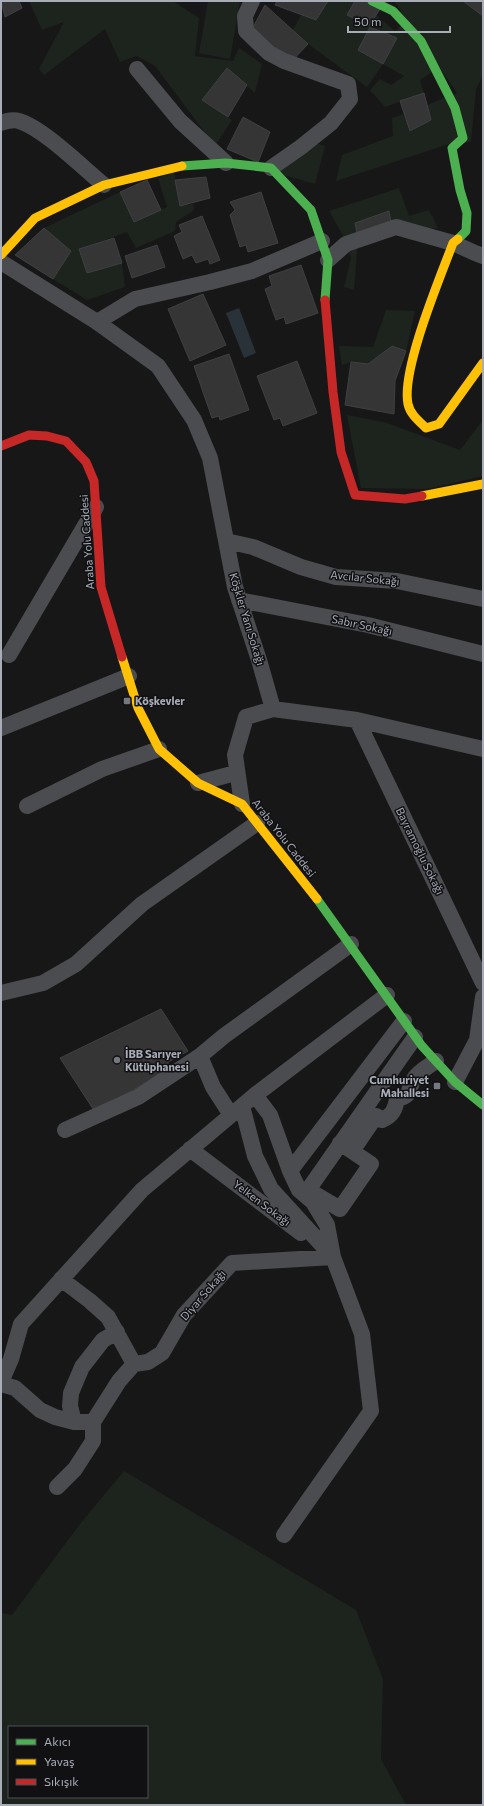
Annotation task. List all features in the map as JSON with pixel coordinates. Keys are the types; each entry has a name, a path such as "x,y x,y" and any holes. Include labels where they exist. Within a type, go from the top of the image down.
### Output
{"street":[{"path":"252,1 245,16 246,31 274,55 348,84 350,99 331,123 302,147 271,168"},
{"path":"372,1 393,11 421,41 455,108 463,138 452,148 460,190 467,213 466,231 453,243 412,363 407,404 414,417 426,428 439,424 483,363"},
{"path":"137,70 180,121 226,163"},
{"path":"1,123 8,120 18,121 39,131 104,185"},
{"path":"1,255 36,218 104,185 176,166 226,163 271,168 311,210 328,260 325,302 333,392 341,452 355,495 405,499 483,484"},
{"path":"328,260 346,244 396,227 453,243 483,256"},
{"path":"97,322 135,299 252,271 322,241"},
{"name":"Köşkler Yanı Sokağı","path":"1,262 97,322 158,366 194,420 210,458 235,587 259,660 272,709"},
{"name":"Araba Yolu Caddesi","path":"1,446 29,435 47,436 66,441 86,462 94,481 101,587 138,708 159,749 198,783 242,804 331,916 415,1037 455,1082 483,1105"},
{"path":"9,655 96,506"},
{"name":"Avcılar Sokağı","path":"226,541 252,547 301,567 336,578 397,581 483,599"},
{"name":"Sabır Sokağı","path":"239,600 368,625 483,654"},
{"path":"1,728 129,676"},
{"path":"242,804 235,755 246,717 272,709 357,720 483,748"},
{"name":"Bayramoğlu Sokağı","path":"357,720 483,983"},
{"path":"27,806 102,770 159,749"},
{"path":"198,783 222,777 237,771"},
{"path":"1,993 42,983 76,964 142,904 256,823"},
{"path":"65,1130 138,1097 200,1056 224,1036 351,944"},
{"path":"93,1422 74,1422 55,1417 40,1410 15,1388 1,1382 11,1359 22,1324 142,1190 236,1110 387,995"},
{"path":"455,1082 477,1040 483,997"},
{"path":"290,1171 404,1021"},
{"path":"415,1037 346,1147 376,1116 382,1120 388,1118 394,1110 392,1096 405,1097 410,1091 414,1079 436,1061"},
{"path":"200,1056 213,1087 236,1110 255,1156 271,1189 333,1257"},
{"path":"255,1095 270,1115 290,1171 299,1190 313,1202 327,1225 333,1257 362,1334 371,1411 284,1535"},
{"name":"Yelken Sokağı","path":"190,1149 333,1257"},
{"name":"Diyar Sokağı","path":"134,1364 148,1362 162,1353 184,1315 232,1263 333,1257"},
{"path":"57,1487 75,1469 93,1441 93,1422 119,1381 134,1364 108,1317 90,1301 61,1280"},
{"path":"74,1422 70,1406 71,1393 82,1367 104,1340 117,1332"}],"shaded area":[{"path":"29,1 173,1 199,18 195,56 233,61 239,48 262,64 255,93 227,68 202,100 232,120 215,146 155,66 137,56 120,62 105,29 44,75 39,69 64,22 42,30"},
{"path":"208,1 240,1 230,59 199,53"},
{"path":"328,1 355,1 348,16 368,26 376,15 395,31 402,24 437,69 420,80 424,93 385,107 370,90 380,79 391,85 404,76 383,64 367,87 308,44 293,30 301,15 316,20","holes":["371,27 397,38 383,64 358,50"]},
{"path":"394,1 463,1 483,16 483,75 476,89 471,142 449,144 336,181 342,155 393,136 392,118 404,114 410,131 431,120 427,105 457,93"},
{"path":"315,143 325,146 315,184 273,172"},
{"path":"174,172 180,206 193,204 194,210 176,222 175,231 136,248 127,232 80,249 87,273 122,263 125,287 87,300 53,279 71,251 44,228 120,192 134,222 167,207 158,178"},
{"path":"399,188 409,216 429,210 438,228 395,232 392,228 389,211 355,223 358,238 354,290 344,287 351,258 345,239 329,211"},
{"path":"239,308 256,353 244,358 226,313"},
{"path":"386,310 415,311 406,351 392,346 368,364 351,362 342,365 339,346 373,347"},
{"path":"347,415 387,423 460,450 483,420 483,476 427,489 361,488"},
{"path":"124,1471 356,1610 383,1679 381,1759 406,1805 1,1805 1,1613 12,1615 80,1524"}],"building":[{"path":"1,1 19,1 22,8 5,17"},
{"path":"277,1 328,1 316,20 275,5"},
{"path":"355,1 364,1 380,9 369,26 347,15"},
{"path":"463,1 483,1 483,16"},
{"path":"265,5 308,44 291,62 251,31"},
{"path":"370,27 397,38 383,64 358,50"},
{"path":"227,68 247,85 228,117 202,100"},
{"path":"424,93 431,120 410,131 400,101"},
{"path":"243,117 270,132 258,162 227,149"},
{"path":"206,177 210,198 180,206 175,180"},
{"path":"147,180 161,210 134,222 120,192"},
{"path":"261,192 278,243 248,252 246,245 240,247 230,215 235,210 230,202"},
{"path":"389,211 392,228 358,238 355,223"},
{"path":"202,216 220,260 210,264 208,259 196,263 192,255 183,259 174,236 182,232 179,225"},
{"path":"44,228 71,251 53,279 15,255"},
{"path":"114,238 122,263 87,273 79,249"},
{"path":"157,245 165,267 132,278 125,256"},
{"path":"301,265 318,313 286,324 284,317 276,320 265,289 272,286 269,276"},
{"path":"203,294 226,345 190,361 168,309"},
{"path":"392,346 406,351 395,381 394,414 345,405 351,362 368,364"},
{"path":"229,354 249,410 220,420 219,416 212,418 194,366"},
{"path":"297,361 317,413 283,426 280,418 274,420 257,376"},
{"name":"İBB Sarıyer Kütüphanesi","path":"161,1009 188,1051 168,1062 169,1069 95,1112 60,1058"}],"traffic: fast":[{"path":"372,1 393,11 421,41 455,108 463,138 452,148 460,190 467,213 466,231 458,239"},
{"path":"182,166 226,163 271,168 311,210 328,260 325,300"},
{"path":"317,899 422,1046 455,1082 483,1105"}],"traffic: slow":[{"path":"1,255 35,218 104,185 182,166"},
{"path":"458,239 453,243 431,300 416,347 410,369 407,389 409,408 426,428 439,424 483,363"},
{"path":"422,496 483,484"},
{"path":"122,657 138,708 159,749 198,783 242,804 317,899"}],"traffic: jam":[{"path":"325,300 333,392 341,452 355,495 405,499 422,496"},
{"path":"1,446 29,435 47,436 66,441 86,462 94,481 101,587 122,657"}],"place":[{"name":"Köşkevler","path":"127,701"},
{"name":"İBB Sarıyer Kütüphanesi","path":"117,1060"},
{"name":"Cumhuriyet Mahallesi","path":"437,1086"}]}
